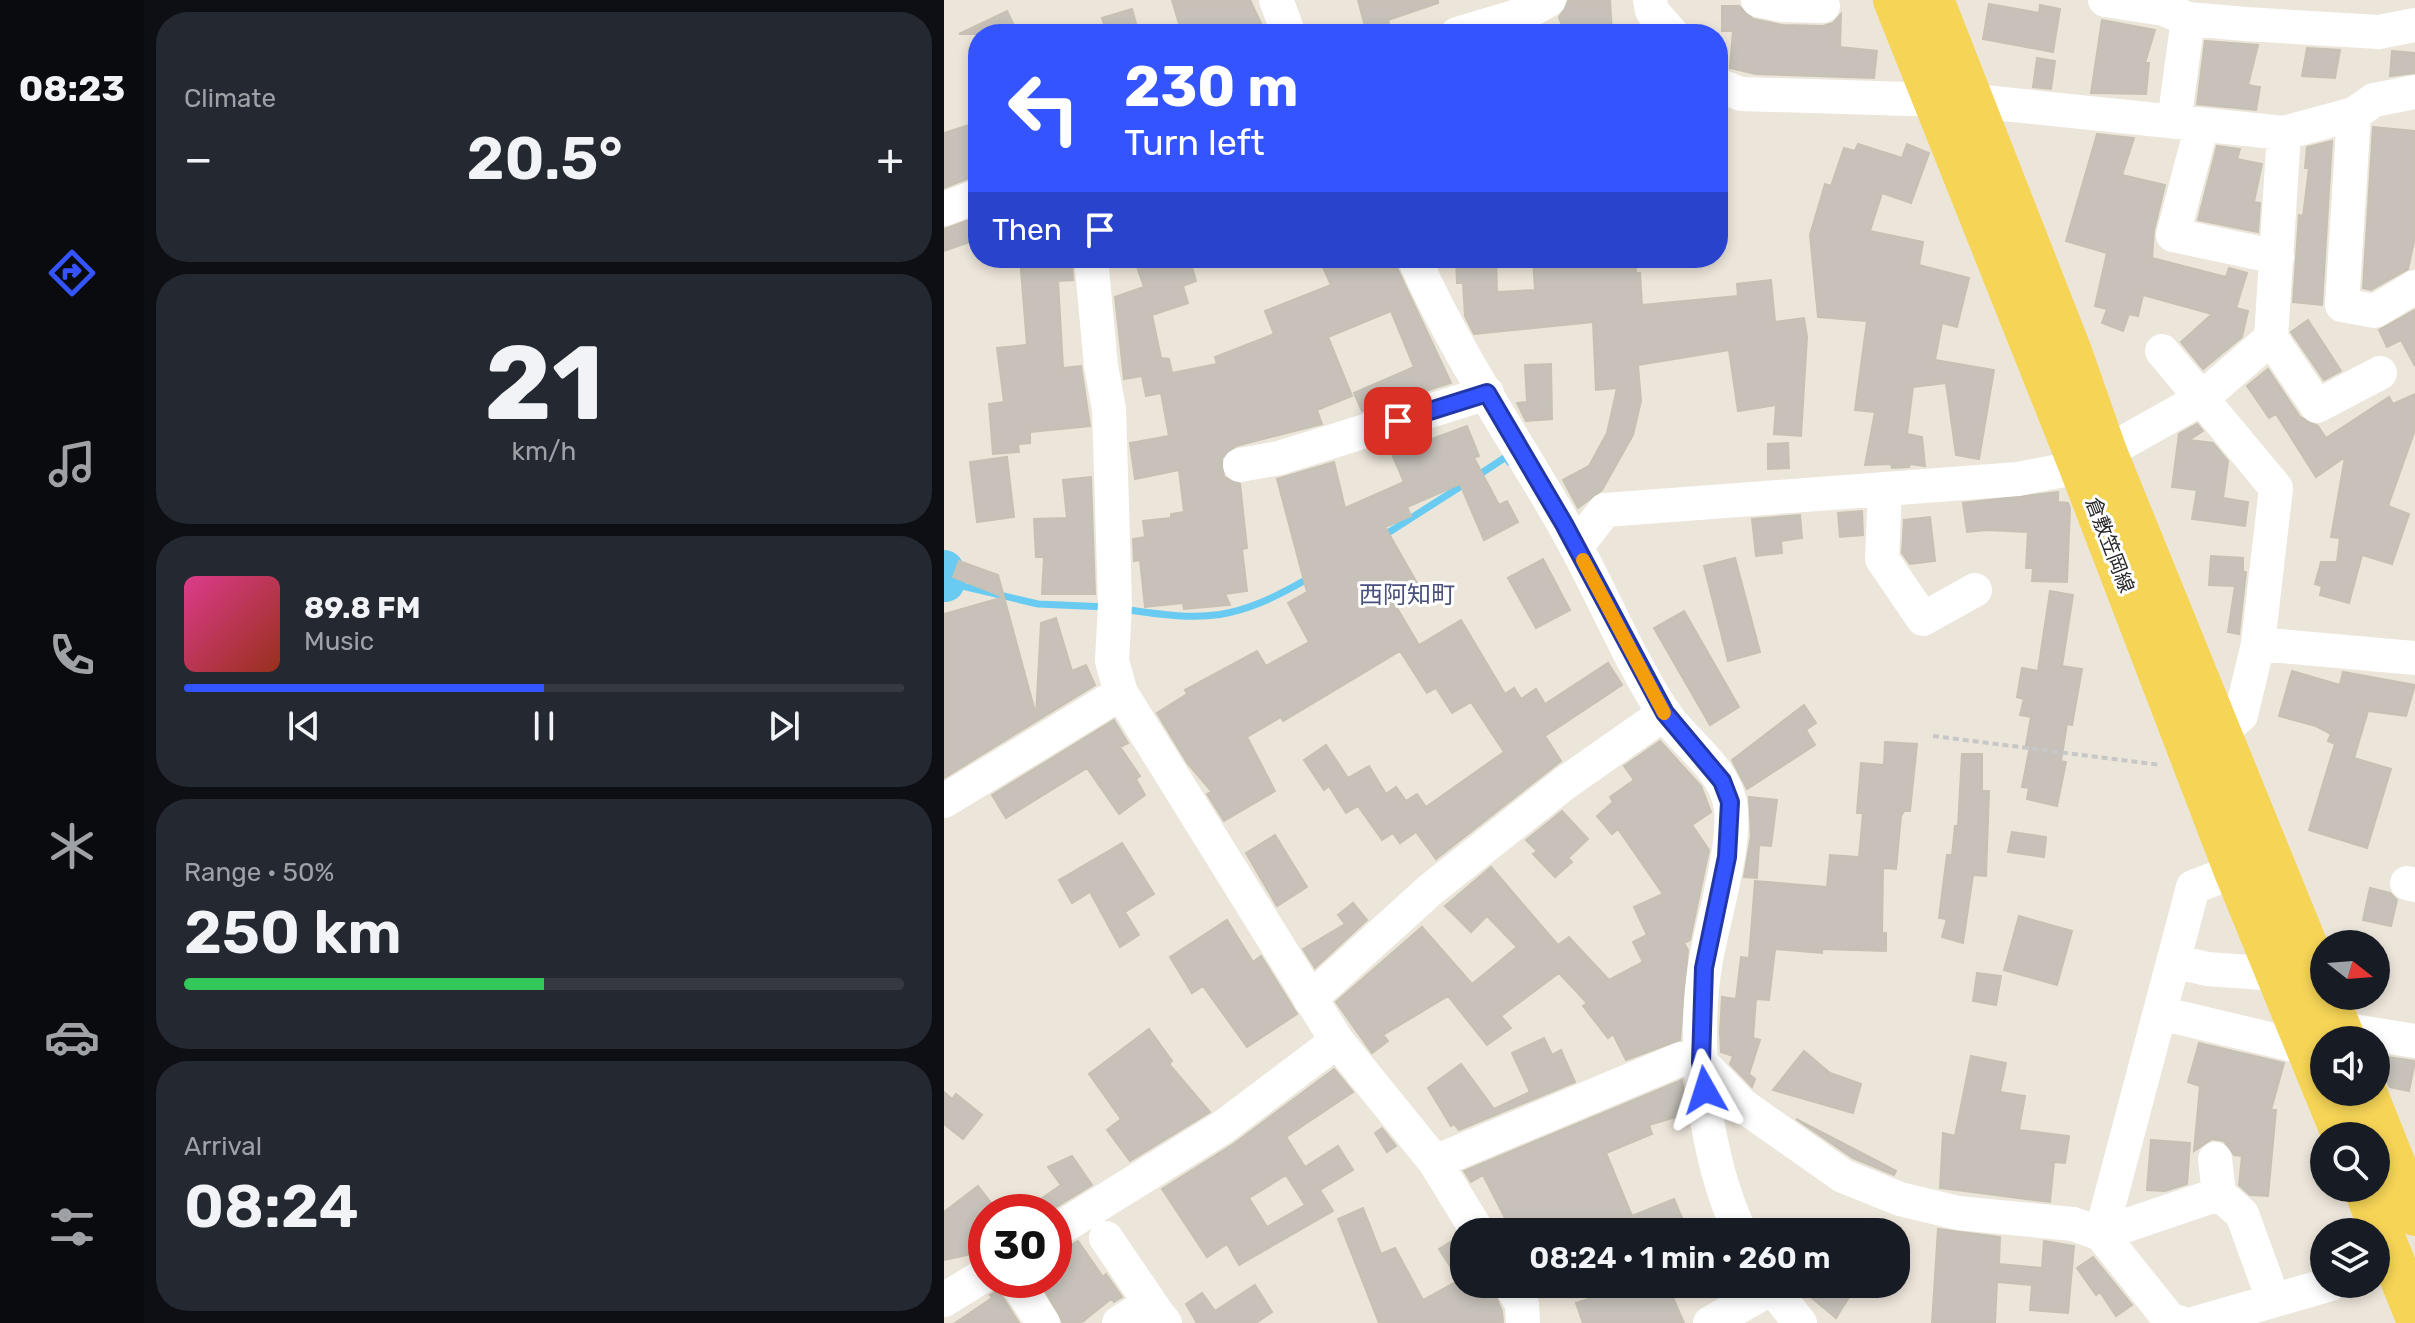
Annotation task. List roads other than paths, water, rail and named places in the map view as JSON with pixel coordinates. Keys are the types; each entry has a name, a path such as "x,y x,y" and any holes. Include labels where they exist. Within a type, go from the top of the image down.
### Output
{"main road":[{"name":"倉敷笠岡線","path":"1894,0 1954,101"},
{"name":"倉敷笠岡線","path":"1933,0 1954,101 2201,749 2253,864 2310,964"},
{"name":"倉敷笠岡線","path":"2253,864 2277,974 2328,1026"},
{"path":"2372,1106 2415,1215"},
{"path":"2369,1202 2396,1274 2415,1314"}],"street":[{"path":"1276,0 1285,24"},
{"path":"1490,24 1524,14 1549,0"},
{"path":"1650,0 1652,11 1663,24"},
{"path":"1758,0 1782,5 1823,6"},
{"path":"2105,0 2164,9 2188,19 2379,32 2415,25"},
{"path":"2188,19 2188,124 2173,235 2277,257"},
{"path":"1728,89 1741,94 1954,101 2284,133 2354,114 2374,100 2415,92"},
{"path":"2354,114 2342,305 2375,311 2415,287"},
{"path":"2284,133 2271,338 2317,406 2380,373"},
{"path":"944,209 968,200"},
{"path":"1092,268 1101,366 1109,409 1114,610 1112,661 1121,693 1337,1041 1435,1162 1469,1218"},
{"path":"1418,268 1434,305 1576,547 1665,713 1722,781 1730,802 1727,857 1704,968 1701,1062 1718,1174 1735,1218"},
{"path":"1576,547 1605,510 2018,479 2093,459 2201,399 2271,338"},
{"path":"2162,351 2276,488 2258,644 2241,715 2201,749"},
{"path":"1240,465 1279,458 1487,393"},
{"path":"1885,489 1882,559 1923,619 1975,590"},
{"path":"2258,644 2415,658"},
{"path":"944,801 1121,693"},
{"path":"1310,999 1430,890 1565,783 1665,713"},
{"path":"2101,1234 2193,887 2253,864"},
{"path":"2174,961 2207,969 2277,974"},
{"path":"2160,1013 2310,1026"},
{"path":"2390,1037 2415,1041"},
{"path":"1072,1221 1223,1127 1337,1041"},
{"path":"1435,1162 1681,1059 1701,1062 1742,1105 1843,1176 1900,1199 1958,1213 2073,1224 2101,1234 2179,1322 2310,1289"},
{"path":"2215,1159 2219,1194 2242,1214 2273,1299"},
{"path":"2101,1234 2219,1194"},
{"path":"1106,1238 1161,1318"},
{"path":"944,1300 968,1285"},
{"path":"1027,1298 1043,1323"},
{"path":"1518,1298 1522,1304 1523,1323"},
{"path":"1710,1323 1751,1298"},
{"path":"1780,1298 1800,1323"},
{"path":"1119,1323 1136,1312 1161,1318"}],"waterway":[{"path":"1477,476 1506,457 1509,462"},
{"path":"1383,536 1466,483"},
{"path":"944,570 945,582"},
{"path":"1123,609 1177,616 1220,614 1260,603 1309,578"},
{"path":"945,582 1038,604 1107,607"}],"district":[{"name":"西阿知町","path":"1407,595"}]}
